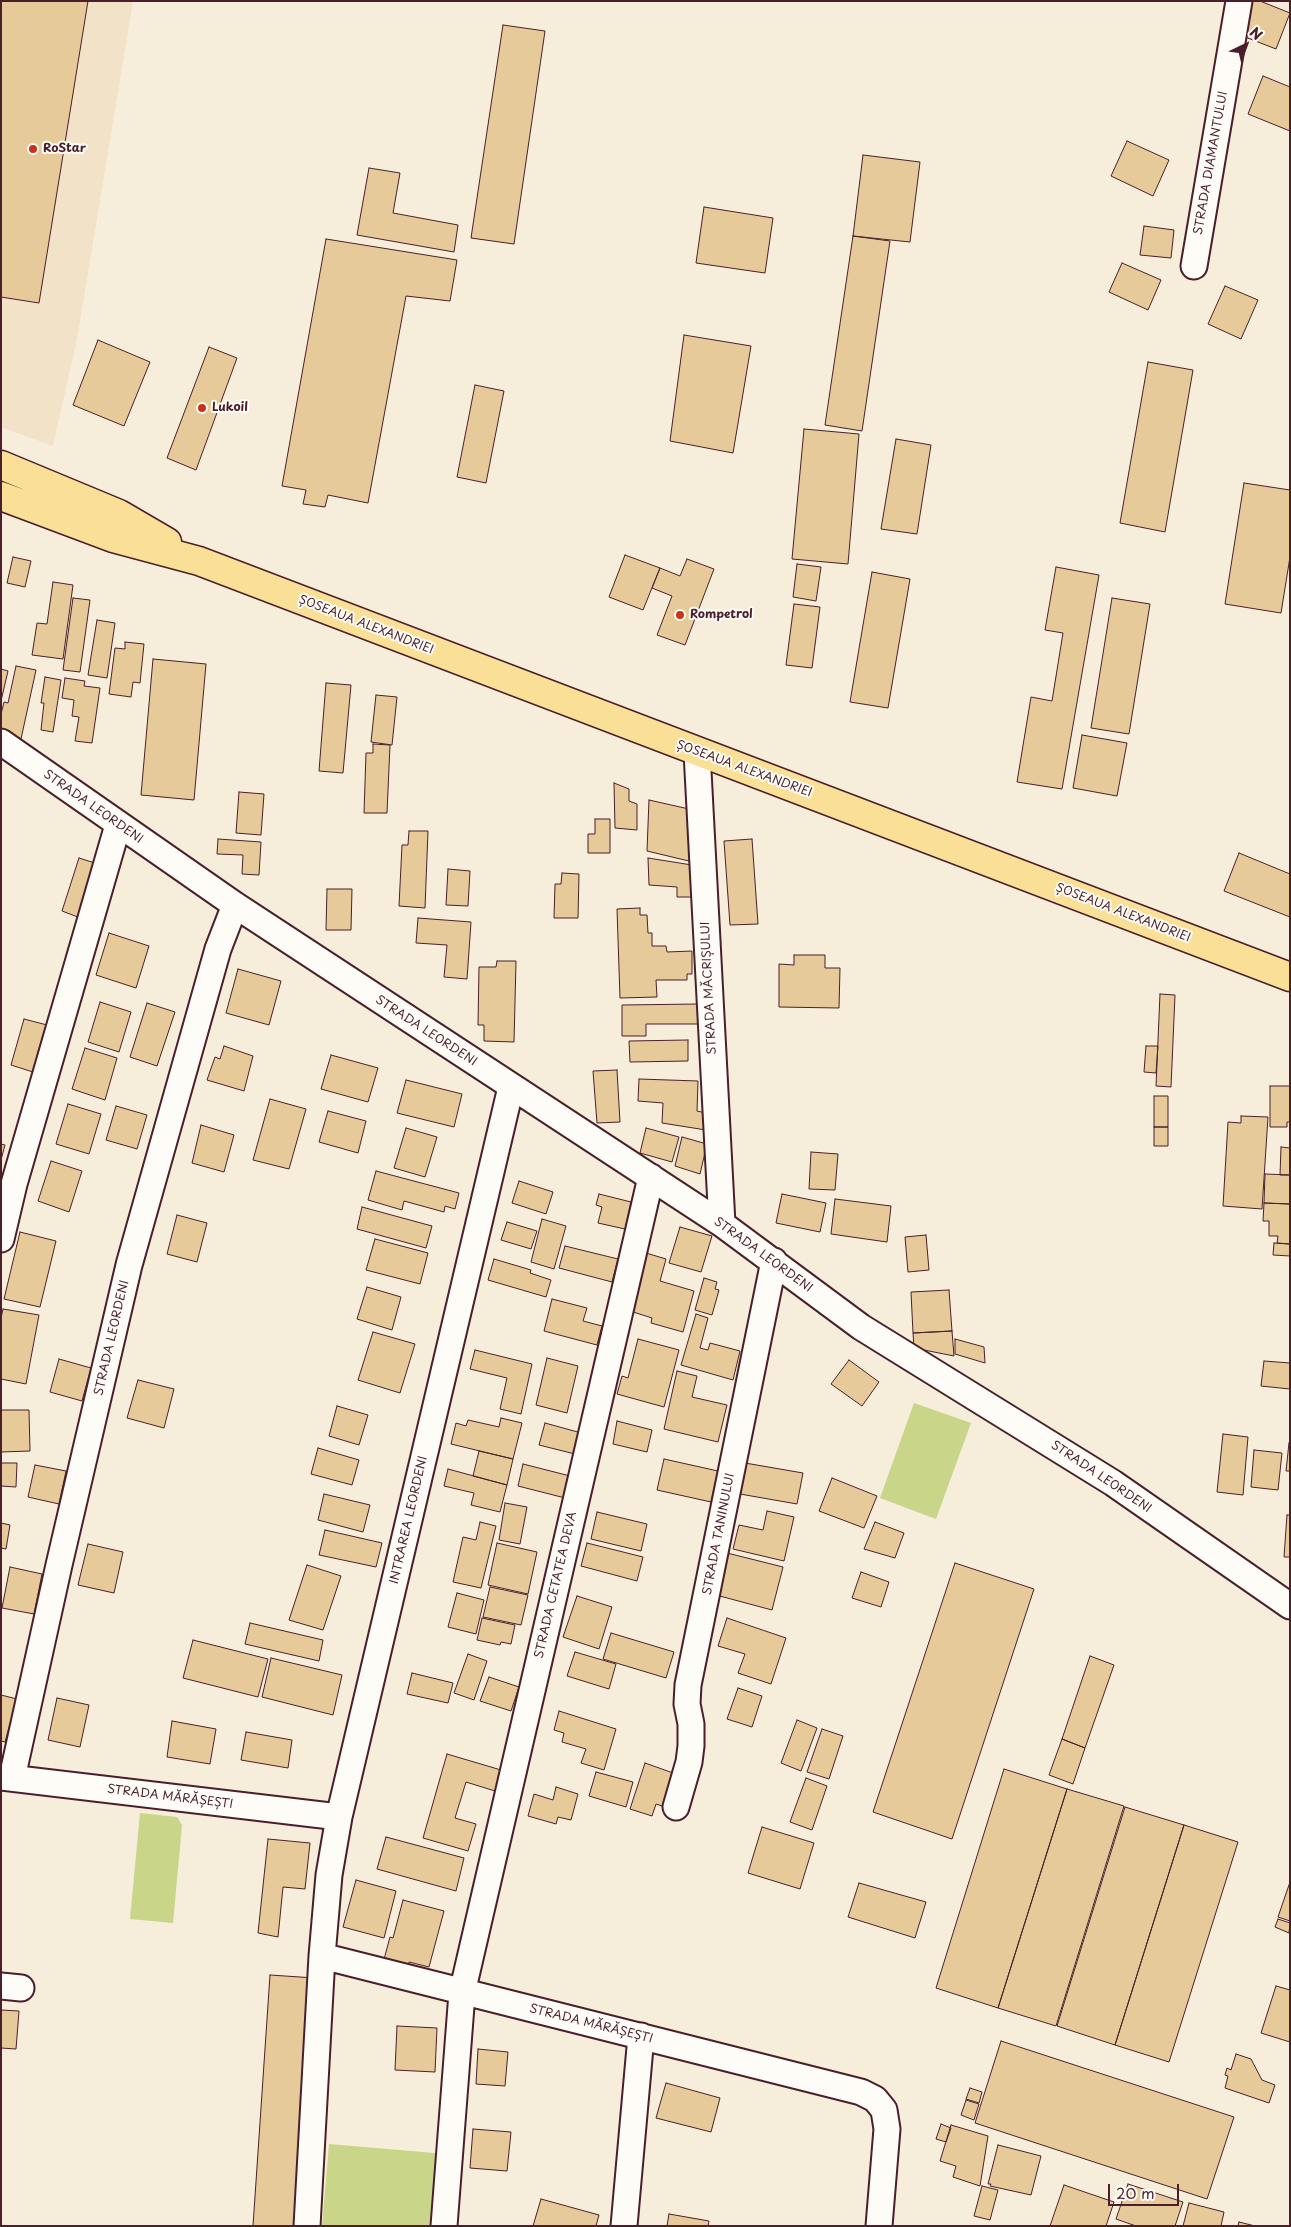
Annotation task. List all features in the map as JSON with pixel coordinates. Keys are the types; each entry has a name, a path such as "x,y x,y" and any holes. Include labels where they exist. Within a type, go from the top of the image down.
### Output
{"main road":[{"name":"ȘOSEAUA ALEXANDRIEI","path":"1,465 120,514 199,561"},
{"name":"ȘOSEAUA ALEXANDRIEI","path":"1,496 113,538 199,561 1290,977"}],"street":[{"name":"STRADA DIAMANTULUI","path":"1194,266 1239,1"},
{"name":"STRADA LEORDENI","path":"1,742 235,905 722,1224 861,1327 1113,1483 1290,1606"},
{"name":"STRADA MĂCRIȘULUI","path":"697,752 722,1224"},
{"path":"1,1239 14,1184 118,825"},
{"name":"STRADA LEORDENI","path":"7,1778 129,1265 218,949 235,905"},
{"name":"INTRAREA LEORDENI","path":"307,2226 322,1956 329,1875 339,1817 511,1087"},
{"name":"STRADA CETATEA DEVA","path":"444,2226 462,1993 651,1177"},
{"name":"STRADA TANINULUI","path":"676,1807 689,1762 691,1746 691,1724 687,1704 688,1685 774,1261"},
{"name":"STRADA MĂRĂȘEȘTI","path":"7,1778 339,1817"},
{"name":"STRADA MĂRĂȘEȘTI","path":"322,1956 462,1993 861,2092 875,2099 884,2110 887,2129 879,2226"},
{"path":"624,2226 641,2036"}],"shaded area":[{"path":"1,1 133,1 77,339 53,446 1,427"}],"green space":[{"path":"914,1403 971,1423 936,1519 880,1498"},
{"path":"140,1813 177,1817 182,1825 173,1923 130,1919"},
{"path":"329,2144 446,2154 440,2226 322,2226"}],"building":[{"name":"RoStar","path":"1,1 88,1 39,303 1,297"},
{"path":"1253,1 1260,1 1290,13 1276,49 1240,35"},
{"path":"503,25 545,31 514,244 471,238"},
{"path":"1263,76 1290,87 1290,131 1248,114"},
{"path":"1127,141 1169,160 1153,196 1111,176"},
{"path":"863,155 920,162 910,242 853,236"},
{"path":"369,168 400,173 393,213 458,225 454,252 357,235"},
{"path":"704,207 773,218 765,273 696,263"},
{"path":"1144,226 1174,230 1171,258 1140,255"},
{"path":"853,236 890,241 862,431 825,425"},
{"path":"326,239 457,260 450,301 406,296 368,503 328,495 325,507 303,504 306,490 282,486"},
{"path":"1122,263 1161,280 1148,310 1109,292"},
{"path":"1225,286 1258,300 1241,339 1208,324"},
{"path":"684,335 751,346 733,453 670,441"},
{"path":"98,340 150,362 124,426 73,405"},
{"name":"Lukoil","path":"209,347 237,358 196,470 167,458"},
{"path":"1148,362 1193,370 1165,532 1120,523"},
{"path":"475,385 504,391 486,483 457,477"},
{"path":"804,429 859,434 848,564 792,559"},
{"path":"896,439 931,445 917,534 881,529"},
{"path":"1244,483 1290,490 1290,557 1281,613 1225,604"},
{"path":"625,555 660,568 643,610 609,597"},
{"path":"13,557 31,561 25,587 7,583"},
{"name":"Rompetrol","path":"687,559 714,569 685,645 657,635 672,596 652,588 660,568 680,576"},
{"path":"797,564 821,567 816,601 793,597"},
{"path":"1056,567 1099,575 1062,789 1017,782 1031,697 1052,701 1063,633 1045,630"},
{"path":"872,572 910,579 888,708 850,702"},
{"path":"53,582 73,585 63,659 32,655 37,623 47,624"},
{"path":"73,598 90,600 80,672 63,670"},
{"path":"1112,598 1150,604 1129,734 1091,728"},
{"path":"794,604 820,607 812,668 786,665"},
{"path":"97,620 115,623 107,678 88,675"},
{"path":"125,642 144,644 140,683 133,682 131,697 109,694 115,648 125,649"},
{"path":"153,659 206,664 194,800 141,795"},
{"path":"16,666 36,670 21,739 1,734 1,714 4,702 8,703"},
{"path":"1,669 8,671 1,701"},
{"path":"45,677 61,680 53,732 41,730 44,703 41,703"},
{"path":"65,678 85,681 84,686 100,688 92,743 75,741 79,717 72,716 74,700 62,698"},
{"path":"326,683 351,685 343,773 319,771"},
{"path":"376,695 397,697 392,745 371,742"},
{"path":"1082,735 1127,743 1117,796 1073,788"},
{"path":"373,744 390,745 387,813 364,813 366,753 373,753"},
{"path":"614,783 629,789 629,801 637,804 637,830 615,828"},
{"path":"239,792 264,794 261,835 236,833"},
{"path":"649,800 689,809 693,862 647,851"},
{"path":"595,819 610,819 610,853 588,853 588,834 595,834"},
{"path":"409,831 428,831 425,908 399,906 402,845 408,845"},
{"path":"218,839 261,842 259,875 242,874 243,855 217,854"},
{"path":"752,839 758,924 730,925 724,841"},
{"path":"1239,853 1290,874 1290,917 1224,891"},
{"path":"79,858 101,865 83,919 62,911"},
{"path":"648,858 692,865 694,897 677,897 677,887 649,885"},
{"path":"448,869 470,871 468,906 446,905"},
{"path":"562,873 579,874 578,918 554,918 555,884 561,884"},
{"path":"327,889 352,889 351,930 326,930"},
{"path":"640,908 640,915 647,915 648,933 652,933 652,946 666,946 667,952 692,951 692,974 687,974 687,980 656,980 657,997 620,998 617,909"},
{"path":"418,918 471,922 467,979 444,977 447,945 416,943"},
{"path":"109,933 149,946 136,988 96,975"},
{"path":"794,955 825,955 825,968 840,968 839,1008 779,1007 779,964 794,965"},
{"path":"497,961 516,961 514,1042 484,1041 484,1025 478,1025 479,967 496,967"},
{"path":"238,969 281,981 269,1025 226,1013"},
{"path":"1160,994 1175,995 1171,1087 1156,1086"},
{"path":"100,1002 131,1012 119,1052 88,1042"},
{"path":"147,1003 175,1012 157,1066 130,1057"},
{"path":"699,1004 700,1024 646,1024 646,1036 622,1036 622,1005"},
{"path":"24,1019 47,1025 33,1072 11,1065"},
{"path":"688,1040 688,1061 630,1062 629,1041"},
{"path":"224,1046 253,1056 244,1091 207,1080 215,1057 220,1059"},
{"path":"1146,1046 1158,1046 1156,1073 1144,1072"},
{"path":"85,1048 117,1058 105,1100 72,1089"},
{"path":"331,1055 378,1068 368,1102 321,1089"},
{"path":"617,1070 620,1122 597,1123 593,1071"},
{"path":"639,1079 698,1081 697,1111 706,1113 706,1130 662,1123 663,1103 638,1101"},
{"path":"406,1080 462,1094 454,1127 397,1113"},
{"path":"1270,1086 1290,1086 1290,1122 1287,1122 1287,1127 1270,1127"},
{"path":"1154,1096 1168,1096 1168,1127 1154,1127"},
{"path":"270,1099 306,1109 289,1169 253,1160"},
{"path":"68,1104 101,1114 89,1154 56,1144"},
{"path":"116,1106 147,1115 137,1149 106,1140"},
{"path":"328,1111 366,1121 358,1153 319,1142"},
{"path":"1241,1116 1268,1117 1262,1209 1223,1206 1228,1122 1241,1123"},
{"path":"201,1125 234,1135 224,1172 192,1163"},
{"path":"1154,1127 1168,1127 1168,1146 1154,1146"},
{"path":"406,1128 437,1137 425,1177 394,1168"},
{"path":"646,1128 679,1137 672,1162 640,1153"},
{"path":"682,1137 707,1144 700,1174 675,1166"},
{"path":"1,1144 5,1145 1,1160"},
{"path":"1281,1147 1290,1148 1290,1175 1280,1175"},
{"path":"811,1152 838,1154 835,1190 809,1189"},
{"path":"51,1161 82,1171 69,1212 38,1201"},
{"path":"376,1171 459,1193 455,1209 445,1206 444,1212 404,1201 402,1210 368,1200"},
{"path":"1265,1174 1290,1175 1290,1204 1264,1203"},
{"path":"519,1181 553,1192 546,1214 512,1203"},
{"path":"599,1194 631,1202 625,1229 598,1223 602,1207 596,1205"},
{"path":"782,1194 826,1203 820,1232 776,1223"},
{"path":"835,1199 891,1206 887,1242 831,1234"},
{"path":"1264,1203 1290,1204 1290,1244 1277,1243 1278,1236 1269,1236 1269,1221 1263,1221"},
{"path":"362,1207 432,1226 426,1248 357,1229"},
{"path":"177,1215 207,1223 197,1262 167,1254"},
{"path":"542,1219 566,1226 554,1269 531,1262"},
{"path":"507,1222 537,1231 531,1249 501,1240"},
{"path":"680,1227 712,1236 701,1272 669,1263"},
{"path":"20,1232 56,1241 40,1307 4,1299"},
{"path":"926,1235 929,1270 908,1272 905,1237"},
{"path":"375,1239 428,1253 420,1284 366,1270"},
{"path":"1274,1243 1290,1244 1290,1256 1273,1255"},
{"path":"565,1246 618,1259 612,1282 559,1268"},
{"path":"646,1253 666,1259 660,1281 694,1291 683,1332 651,1323 652,1318 630,1311"},
{"path":"494,1259 531,1270 530,1273 551,1280 546,1297 488,1280"},
{"path":"704,1278 717,1282 715,1289 719,1290 712,1315 695,1310"},
{"path":"367,1287 401,1297 392,1330 357,1319"},
{"path":"949,1290 952,1331 913,1333 911,1292"},
{"path":"552,1299 587,1308 583,1321 602,1326 597,1345 544,1331"},
{"path":"3,1309 39,1315 26,1384 1,1379 1,1318"},
{"path":"696,1314 708,1318 700,1348 708,1350 710,1343 740,1351 733,1380 681,1365"},
{"path":"952,1331 954,1356 914,1348 913,1333"},
{"path":"373,1332 415,1344 400,1393 358,1380"},
{"path":"638,1339 679,1350 664,1407 617,1394 622,1376 628,1378"},
{"path":"955,1339 984,1347 985,1363 955,1354"},
{"path":"475,1350 532,1364 521,1414 500,1409 507,1378 470,1369"},
{"path":"547,1358 578,1366 567,1413 536,1405"},
{"path":"59,1359 91,1368 82,1401 50,1392"},
{"path":"849,1360 879,1382 862,1406 831,1384"},
{"path":"1264,1361 1290,1363 1290,1389 1261,1386"},
{"path":"677,1371 697,1376 692,1397 727,1405 718,1442 664,1429"},
{"path":"138,1380 174,1389 164,1428 127,1418"},
{"path":"337,1406 368,1415 359,1445 329,1436"},
{"path":"1,1410 29,1410 30,1451 1,1452"},
{"path":"501,1418 522,1423 513,1459 451,1444 456,1423 466,1426 468,1420 499,1427"},
{"path":"617,1421 652,1430 647,1452 613,1444"},
{"path":"545,1423 585,1434 579,1455 539,1445"},
{"path":"1223,1434 1248,1437 1243,1495 1217,1492"},
{"path":"1289,1443 1290,1471 1286,1471"},
{"path":"318,1448 359,1460 352,1485 311,1474"},
{"path":"1254,1450 1282,1453 1278,1490 1251,1487"},
{"path":"479,1451 513,1459 507,1485 473,1476"},
{"path":"664,1459 718,1471 711,1502 657,1490"},
{"path":"1,1463 17,1463 16,1487 1,1486"},
{"path":"745,1463 803,1473 797,1504 740,1494"},
{"path":"523,1464 574,1477 569,1499 518,1486"},
{"path":"35,1465 66,1471 59,1504 28,1497"},
{"path":"448,1469 507,1485 500,1512 471,1505 474,1493 444,1486"},
{"path":"832,1478 877,1496 864,1528 819,1511"},
{"path":"324,1494 370,1505 363,1532 318,1520"},
{"path":"505,1503 527,1507 520,1544 499,1540"},
{"path":"767,1511 794,1517 784,1561 733,1549 739,1525 763,1530"},
{"path":"597,1512 647,1524 641,1551 591,1539"},
{"path":"1287,1515 1290,1515 1290,1557 1284,1557"},
{"path":"480,1522 496,1526 481,1588 453,1582 463,1537 476,1540"},
{"path":"875,1522 904,1533 895,1558 864,1549"},
{"path":"1,1523 10,1525 6,1549 1,1548"},
{"path":"325,1530 382,1543 376,1567 319,1555"},
{"path":"497,1543 537,1552 528,1594 488,1585"},
{"path":"587,1543 643,1557 637,1581 581,1566"},
{"path":"88,1544 123,1552 114,1593 78,1585"},
{"path":"727,1553 783,1567 772,1610 716,1595"},
{"path":"955,1563 1034,1589 952,1839 873,1812"},
{"path":"307,1565 341,1576 323,1630 289,1620"},
{"path":"10,1567 42,1574 34,1614 2,1608"},
{"path":"861,1572 889,1582 881,1607 852,1598"},
{"path":"490,1587 528,1595 521,1625 483,1617"},
{"path":"457,1593 484,1600 476,1634 448,1627"},
{"path":"577,1596 612,1607 599,1649 563,1637"},
{"path":"482,1618 515,1625 511,1644 501,1642 500,1645 477,1640"},
{"path":"727,1618 786,1638 771,1684 738,1673 745,1654 718,1646"},
{"path":"250,1623 323,1640 319,1661 245,1644"},
{"path":"611,1633 674,1652 666,1678 603,1659"},
{"path":"193,1640 268,1659 258,1697 183,1678"},
{"path":"575,1652 616,1664 609,1689 567,1676"},
{"path":"468,1654 487,1661 474,1700 454,1693"},
{"path":"1090,1656 1114,1665 1085,1748 1062,1739"},
{"path":"271,1658 342,1675 333,1715 262,1697"},
{"path":"412,1673 453,1683 448,1703 407,1694"},
{"path":"489,1677 519,1687 511,1711 480,1701"},
{"path":"738,1688 762,1696 752,1727 727,1719"},
{"path":"1,1695 17,1699 5,1742 1,1741"},
{"path":"57,1698 89,1705 80,1747 48,1740"},
{"path":"559,1711 616,1729 604,1770 581,1763 586,1749 562,1742 564,1733 554,1730"},
{"path":"797,1720 817,1728 801,1771 781,1763"},
{"path":"172,1721 216,1729 210,1764 167,1757"},
{"path":"822,1729 843,1736 829,1779 807,1772"},
{"path":"246,1732 292,1740 288,1768 241,1760"},
{"path":"1062,1739 1085,1748 1073,1784 1049,1775"},
{"path":"447,1754 501,1770 495,1791 466,1782 455,1818 476,1824 468,1851 423,1838"},
{"path":"645,1763 673,1773 662,1806 656,1804 652,1816 630,1809"},
{"path":"1004,1769 1067,1789 998,2008 936,1988"},
{"path":"596,1772 633,1782 626,1807 589,1796"},
{"path":"806,1778 827,1786 812,1830 790,1822"},
{"path":"556,1787 578,1794 571,1820 558,1817 556,1824 528,1816 534,1794 553,1800"},
{"path":"1067,1789 1124,1806 1056,2026 998,2008"},
{"path":"1125,1807 1184,1825 1115,2045 1057,2026"},
{"path":"1184,1825 1238,1842 1169,2062 1115,2045"},
{"path":"762,1827 814,1843 800,1889 748,1873"},
{"path":"386,1837 464,1858 456,1891 377,1869"},
{"path":"268,1839 310,1843 305,1889 283,1887 278,1937 258,1933"},
{"path":"356,1880 396,1891 384,1938 343,1927"},
{"path":"1290,1882 1290,1921 1278,1917"},
{"path":"859,1883 926,1902 915,1938 848,1917"},
{"path":"403,1900 444,1911 429,1967 409,1962 406,1973 382,1967 390,1937 393,1938"},
{"path":"1278,1919 1290,1923 1289,1933 1275,1927"},
{"path":"270,1975 315,1978 298,2226 253,2226"},
{"path":"1276,1986 1290,1990 1290,2042 1261,2033"},
{"path":"1,2010 19,2011 16,2049 1,2048"},
{"path":"397,2026 437,2028 435,2072 395,2070"},
{"path":"1001,2041 1234,2117 1207,2199 975,2123"},
{"path":"478,2049 508,2052 505,2086 476,2084"},
{"path":"1236,2054 1251,2059 1262,2080 1275,2085 1269,2103 1225,2088 1228,2076 1225,2075 1227,2068 1231,2070"},
{"path":"666,2083 720,2098 711,2132 656,2118"},
{"path":"970,2088 982,2092 979,2103 966,2099"},
{"path":"966,2100 979,2104 974,2120 961,2115"},
{"path":"941,2124 951,2128 946,2142 936,2139"},
{"path":"951,2125 988,2136 980,2186 953,2177 956,2166 940,2161"},
{"path":"473,2129 511,2132 507,2171 470,2168"},
{"path":"998,2145 1041,2156 1031,2195 988,2184"},
{"path":"1128,2184 1183,2202 1175,2226 1136,2226 1116,2219"},
{"path":"1064,2185 1114,2202 1106,2226 1050,2226"},
{"path":"982,2186 998,2190 990,2220 974,2216"},
{"path":"541,2199 599,2215 596,2226 533,2226"},
{"path":"1189,2203 1224,2212 1221,2226 1183,2226"},
{"path":"669,2214 709,2221 708,2226 667,2226"},
{"path":"1239,2222 1255,2226 1238,2226"}],"place":[{"name":"RoStar","path":"33,149"},
{"name":"Lukoil","path":"202,408"},
{"name":"Rompetrol","path":"680,615"}]}
